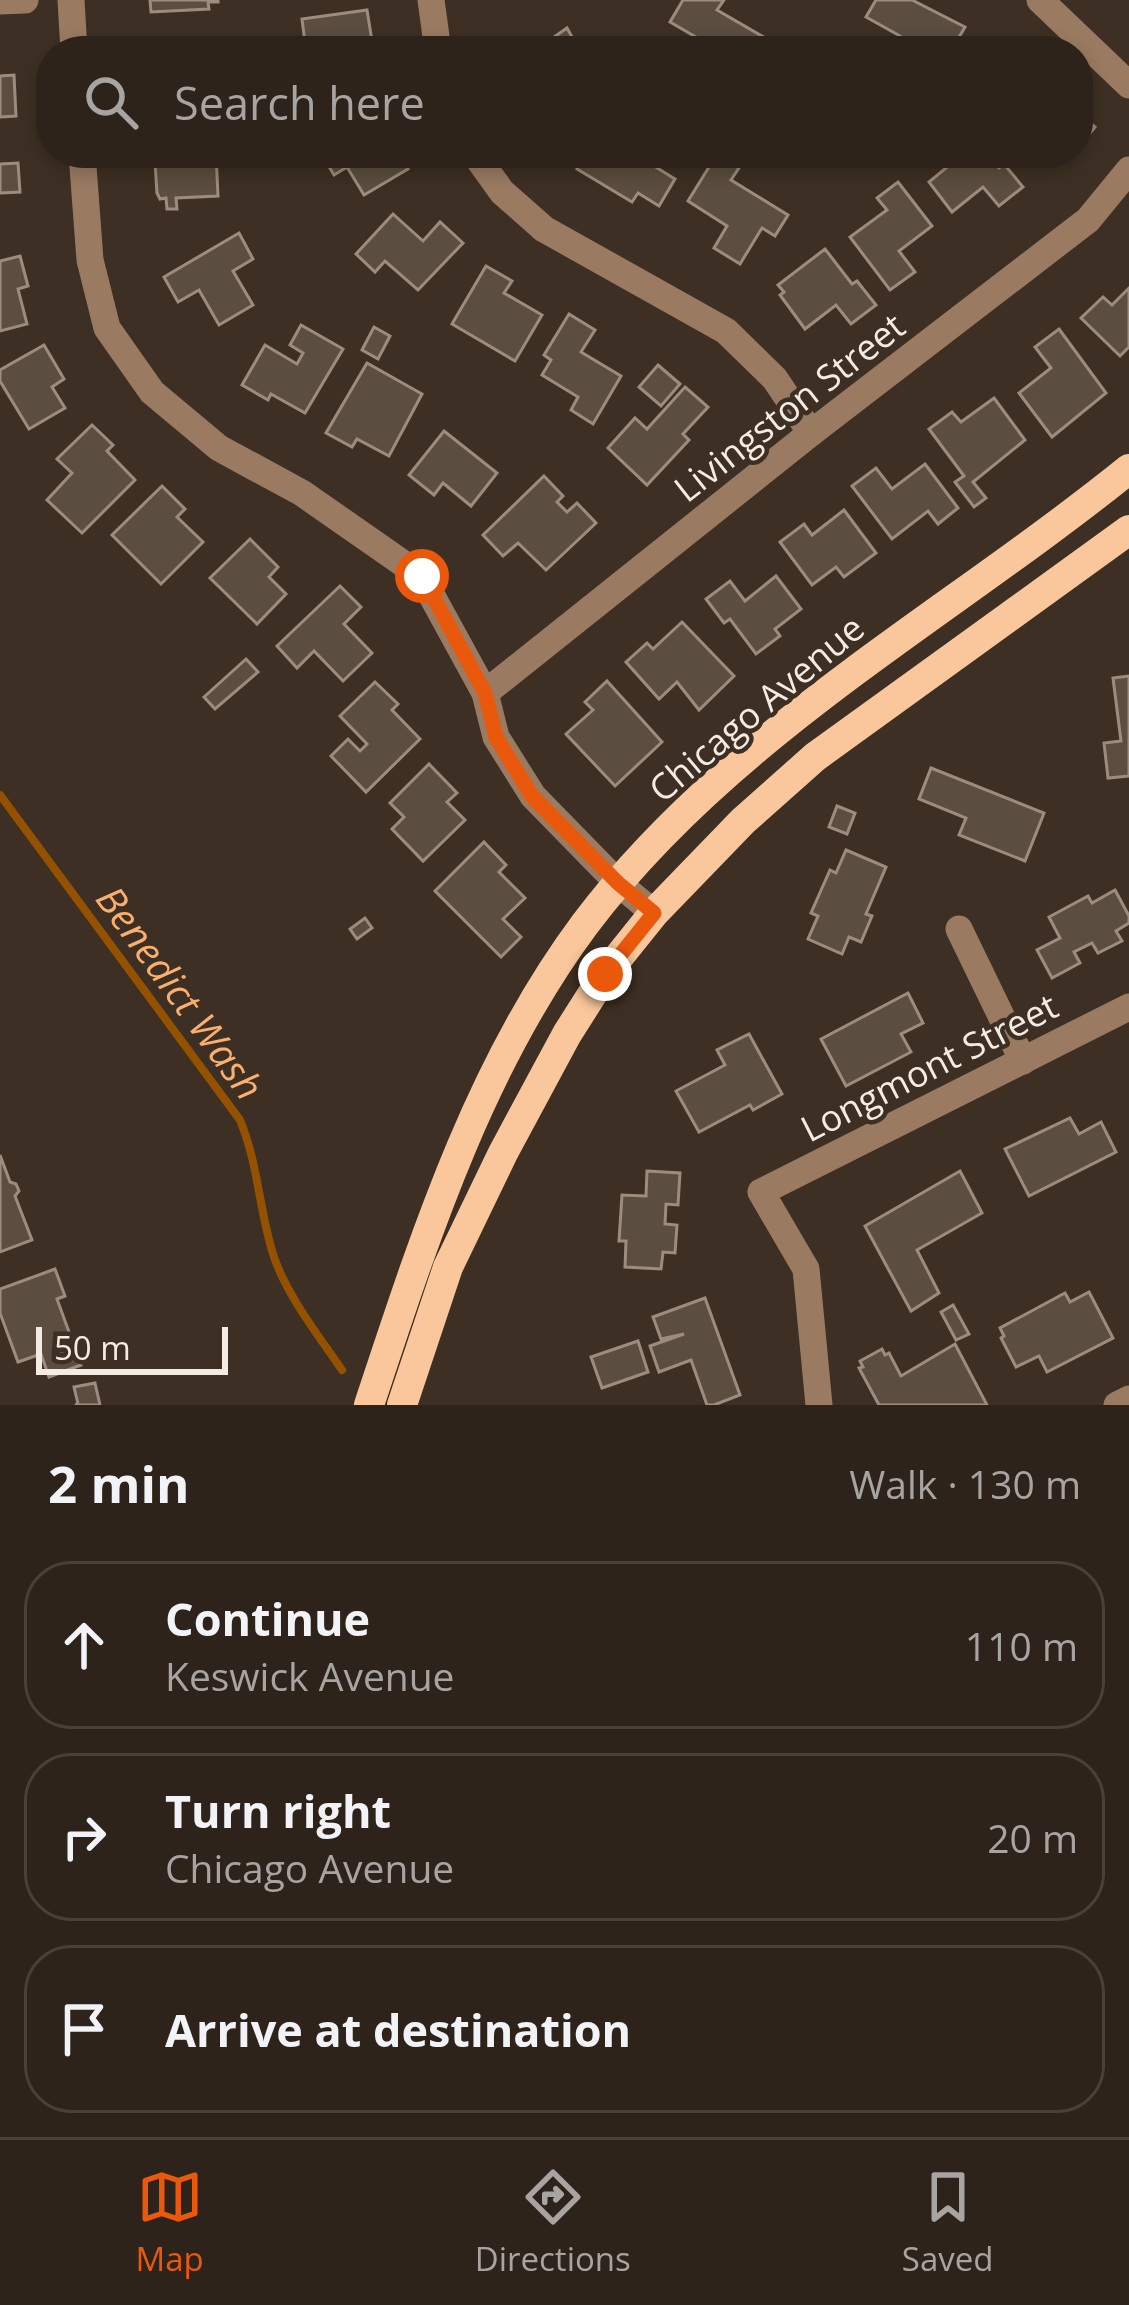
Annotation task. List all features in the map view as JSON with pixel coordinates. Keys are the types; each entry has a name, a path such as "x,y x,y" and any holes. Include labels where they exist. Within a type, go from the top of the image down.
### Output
{"main road":[{"name":"Chicago Avenue","path":"369,1405 467,1130 530,1010 582,928 618,883 710,788 827,694 1129,469"},
{"name":"Chicago Avenue","path":"402,1405 448,1267 503,1154 567,1034 605,974 654,913 743,821 814,757 1129,530"}],"street":[{"path":"0,1 26,0"},
{"path":"70,0 73,36"},
{"path":"431,0 436,36"},
{"path":"1040,0 1078,36"},
{"path":"1093,51 1129,85"},
{"path":"83,168 89,260 107,328 152,392 218,448 302,493 422,576 485,693 496,737 532,796 654,913"},
{"path":"485,168 502,192 544,229 727,331 776,379 812,433"},
{"name":"Livingston Street","path":"485,693 1088,220 1129,170"},
{"path":"959,929 1023,1060"},
{"name":"Longmont Street","path":"819,1405 806,1269 761,1192 1129,1007"},
{"path":"1117,1405 1129,1399"}],"building":[{"path":"150,0 218,2 208,2 209,9 151,12"},
{"path":"683,0 724,0 717,10 762,36 694,36 670,22"},
{"path":"876,0 912,0 965,27 960,36 900,36 866,17"},
{"path":"367,10 371,36 304,36 302,19"},
{"path":"14,75 16,116 0,117 0,76"},
{"path":"18,163 20,192 0,193 0,164"},
{"path":"155,168 217,168 218,196 176,198 177,209 167,209 166,198 160,199"},
{"path":"348,168 408,169 364,195"},
{"path":"657,168 675,179 659,206 638,193 632,202 577,169"},
{"path":"708,168 739,168 731,180 788,215 775,236 762,228 740,264 714,248 727,226 688,201"},
{"path":"946,168 1007,168 1023,187 999,206 983,187 952,212 929,182"},
{"path":"898,182 932,226 899,251 915,272 890,290 850,237 887,210 877,198"},
{"path":"393,214 423,241 440,222 463,243 418,290 385,261 375,272 356,254"},
{"path":"239,233 253,259 233,271 253,305 219,325 199,290 178,302 164,277"},
{"path":"825,249 852,284 857,281 876,305 851,324 836,305 805,329 778,285"},
{"path":"20,256 28,286 18,289 27,324 0,331 0,261"},
{"path":"486,266 512,281 504,293 542,315 515,361 452,324"},
{"path":"1129,288 1129,347 1120,356 1081,318 1103,297 1112,305"},
{"path":"569,314 595,330 581,352 621,376 593,424 571,410 578,397 542,375 551,360 544,355"},
{"path":"301,325 343,349 305,413 242,385 265,345 297,364 303,353 290,345"},
{"path":"374,327 390,336 378,359 362,350"},
{"path":"1059,329 1106,393 1052,437 1019,393 1051,368 1035,347"},
{"path":"44,345 64,379 52,387 65,408 29,429 0,381 0,370"},
{"path":"367,363 422,394 389,456 357,439 352,447 326,433"},
{"path":"658,365 680,384 661,406 639,387"},
{"path":"685,387 708,407 683,434 689,440 647,485 608,448 635,418 647,429"},
{"path":"994,398 1025,440 973,482 986,498 974,507 955,482 964,476 929,429 952,412 961,422"},
{"path":"92,425 113,445 107,451 135,480 82,533 47,500 72,473 57,459"},
{"path":"444,431 497,473 471,506 443,483 434,495 409,475"},
{"path":"925,464 958,508 938,524 928,511 892,539 852,486 876,468 892,489"},
{"path":"544,476 563,496 557,502 567,512 577,503 596,523 546,570 518,543 503,556 483,535"},
{"path":"162,486 185,509 177,517 203,542 161,584 112,535"},
{"path":"844,510 876,553 844,577 836,567 812,585 780,542 804,524 812,535"},
{"path":"250,539 278,567 269,577 286,594 257,624 210,578"},
{"path":"776,576 801,609 775,629 780,636 756,654 730,619 724,623 706,599 730,581 745,601"},
{"path":"340,586 361,607 344,624 372,653 343,681 314,651 297,668 277,646"},
{"path":"682,622 734,676 699,710 677,682 659,699 626,662 647,643 653,649"},
{"path":"246,659 258,672 215,709 204,697"},
{"path":"1129,676 1129,776 1108,778 1104,743 1121,741 1113,678"},
{"path":"607,681 662,742 615,786 566,734 593,710 585,702"},
{"path":"375,682 398,704 392,710 420,739 366,792 331,756 348,739 360,751 367,744 340,716"},
{"path":"429,764 457,793 447,802 465,820 423,861 392,829 404,817 390,803"},
{"path":"931,768 1044,813 1025,861 959,835 966,818 919,799"},
{"path":"837,806 855,813 847,834 829,827"},
{"path":"484,842 506,865 499,872 525,898 503,919 521,937 501,957 435,891"},
{"path":"846,850 886,867 866,914 872,916 861,942 849,937 842,954 808,939 818,916 811,913 830,870 836,873"},
{"path":"1115,890 1129,916 1129,923 1116,931 1122,941 1098,953 1092,943 1074,952 1080,963 1052,978 1037,950 1060,938 1049,917 1088,896 1092,903"},
{"path":"365,918 372,928 357,939 350,929"},
{"path":"908,993 923,1023 901,1034 911,1052 846,1086 821,1039"},
{"path":"749,1034 782,1094 699,1132 676,1091 725,1065 717,1050"},
{"path":"1070,1118 1079,1134 1101,1122 1116,1152 1029,1196 1005,1149"},
{"path":"0,1155 10,1182 19,1191 15,1196 32,1240 0,1252"},
{"path":"647,1171 680,1173 678,1205 666,1204 665,1224 677,1225 675,1253 663,1252 661,1269 625,1267 626,1241 619,1241 622,1195 646,1196"},
{"path":"960,1171 982,1213 917,1250 939,1293 911,1311 865,1226"},
{"path":"55,1269 65,1296 57,1299 81,1365 49,1377 41,1354 18,1362 0,1313 0,1289"},
{"path":"1089,1292 1113,1338 1047,1372 1039,1356 1016,1367 1000,1328 1065,1293 1070,1302"},
{"path":"705,1298 740,1395 714,1405 707,1405 691,1360 659,1372 650,1346 684,1334 661,1339 653,1317"},
{"path":"953,1305 969,1334 956,1340 941,1312"},
{"path":"638,1341 648,1372 602,1388 591,1357"},
{"path":"955,1344 987,1405 879,1405 859,1368 863,1367 860,1361 882,1349 901,1376"},
{"path":"95,1383 100,1405 75,1405 74,1387"}],"waterway":[{"name":"Benedict Wash","path":"0,795 240,1120 280,1272 342,1370"}],"route":[{"path":"422,576 485,693 496,737 532,796 654,913 605,974"}]}
